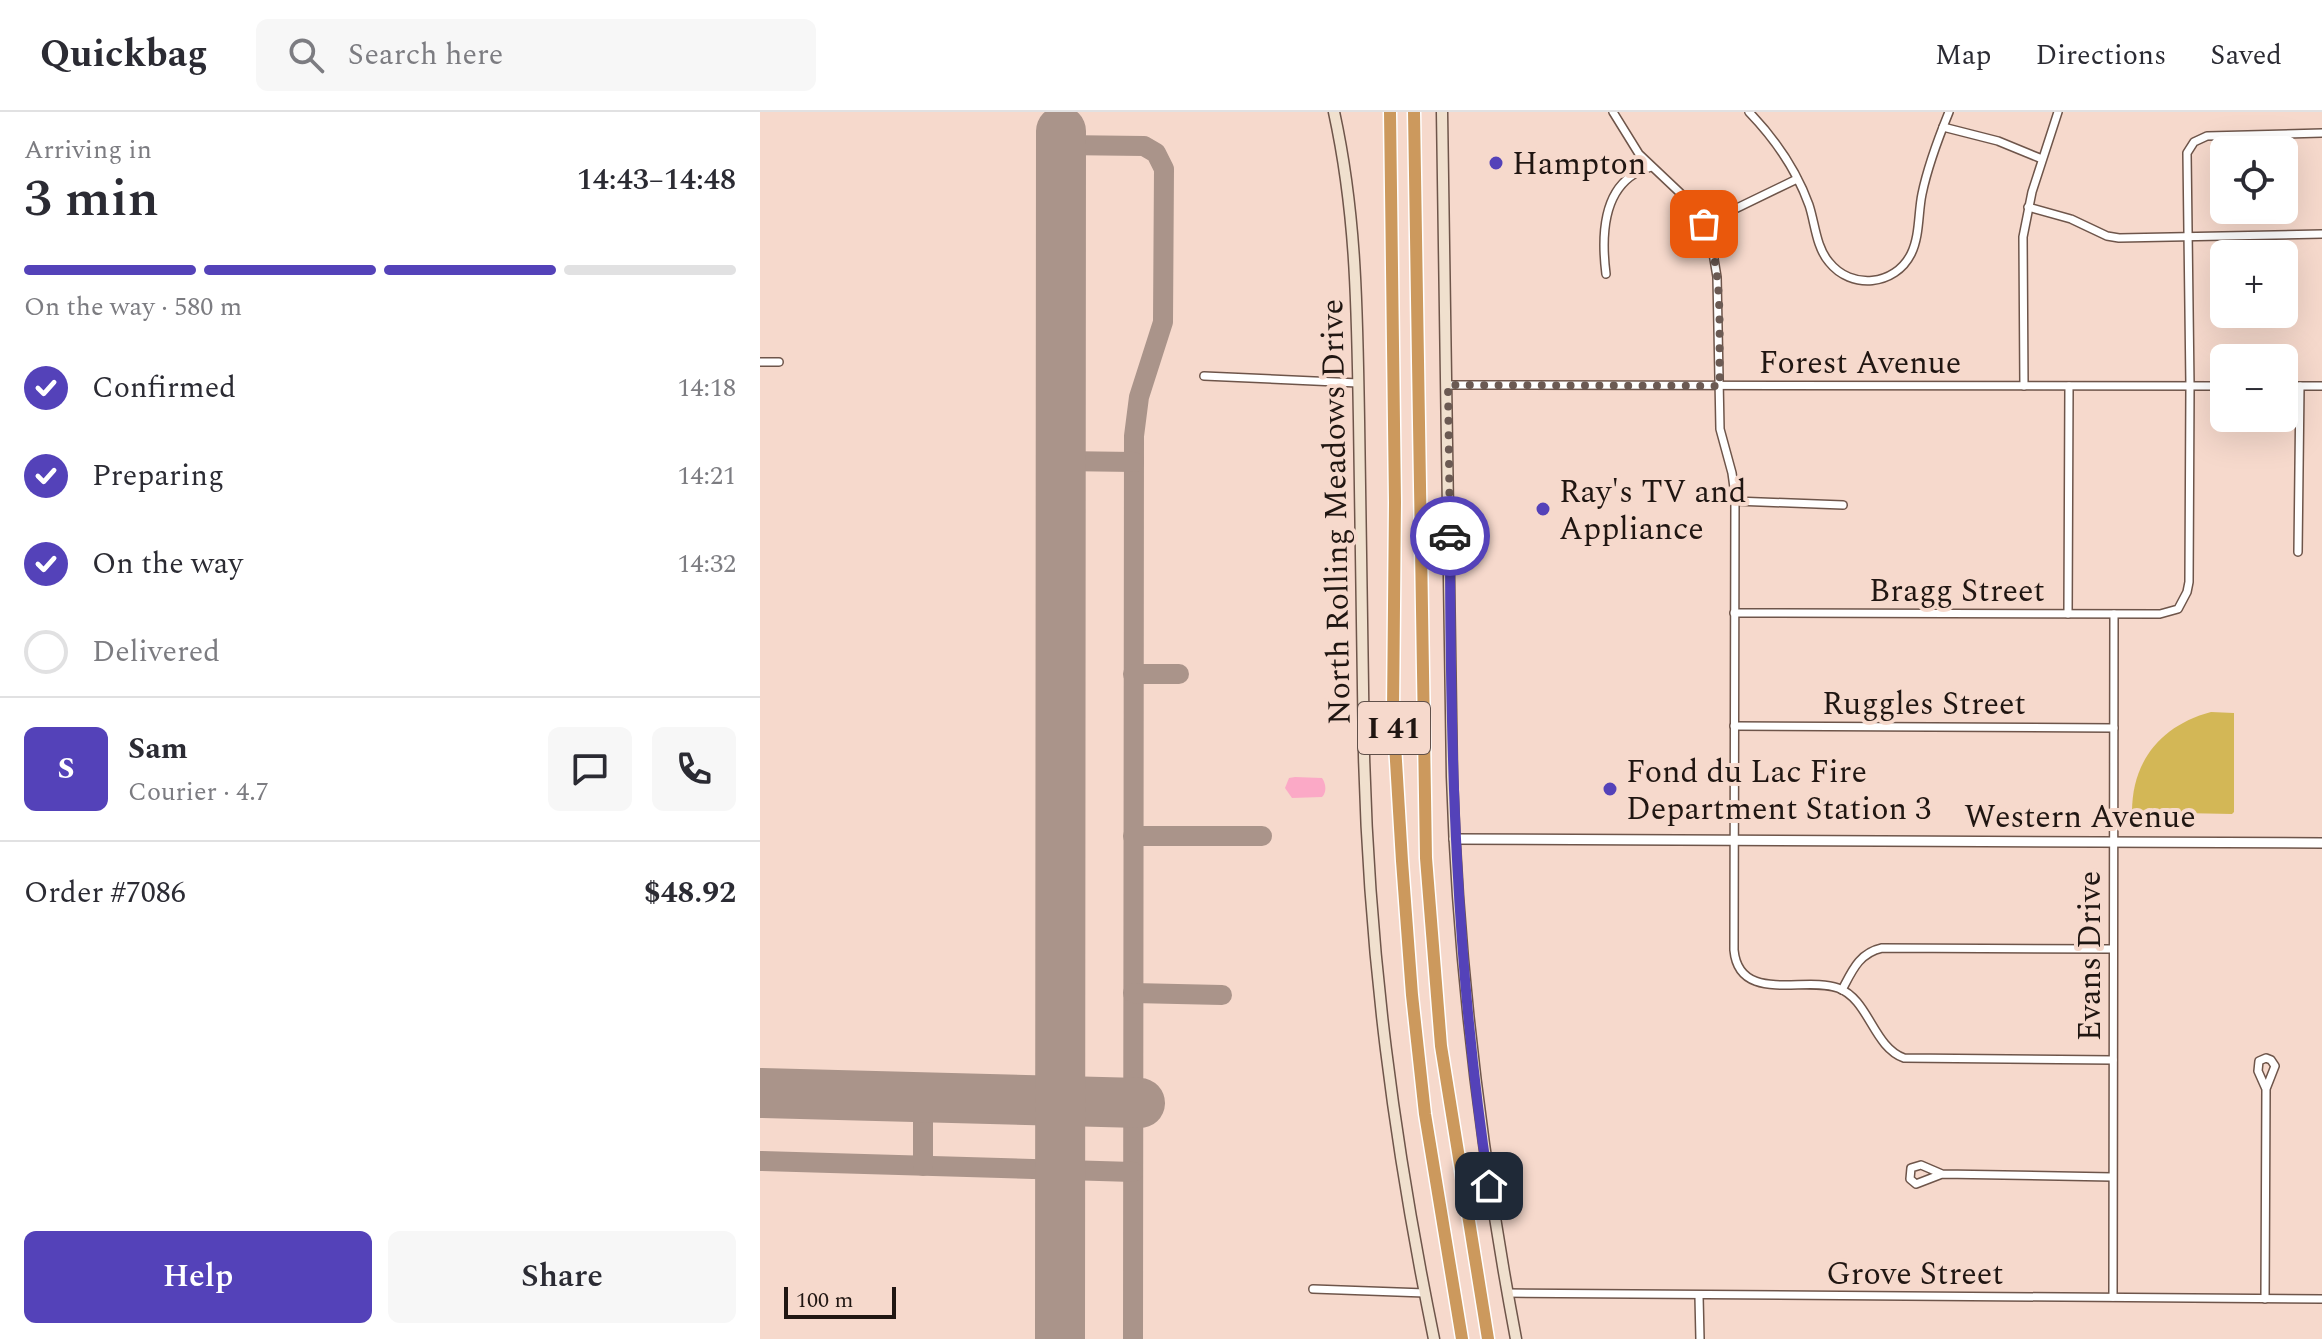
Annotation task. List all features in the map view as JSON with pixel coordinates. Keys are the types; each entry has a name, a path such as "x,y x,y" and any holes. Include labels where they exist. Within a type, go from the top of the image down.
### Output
{"highway":[{"name":"I 41","path":"1390,112 1395,502 1393,711 1412,995 1423,1100 1462,1339"},
{"name":"I 41","path":"1414,112 1427,872 1441,1046 1488,1339"}],"main road":[{"name":"North Rolling Meadows Drive","path":"1334,112 1354,234 1357,285 1364,757 1372,917 1389,1086 1403,1181 1434,1339"},
{"path":"1442,112 1454,839 1473,1066 1489,1186 1516,1339"}],"street":[{"path":"1613,112 1625,135 1651,167 1687,198 1704,224 1717,271 1720,432 1733,479 1735,501 1734,950 1741,970 1751,980 1765,984 1830,986 1842,990 1854,1000 1892,1052 1902,1058 2113,1060"},
{"path":"1749,112 1775,142 1797,179 1811,212 1821,249 1831,265 1854,280 1872,281 1887,277 1903,265 1914,248 1924,184 1949,112"},
{"path":"2024,386 2022,257 2028,207 2058,112"},
{"path":"1943,127 1998,141 2042,159"},
{"path":"2190,386 2188,150 2197,140 2210,136 2322,133"},
{"path":"1606,274 1602,236 1609,206 1625,183 1651,167"},
{"path":"1704,224 1797,179"},
{"path":"2028,207 2071,219 2112,237 2322,234"},
{"path":"760,362 779,362"},
{"path":"1204,376 1358,383"},
{"name":"Forest Avenue","path":"1448,385 2210,386"},
{"path":"2068,614 2069,386"},
{"name":"Bragg Street","path":"1734,613 2160,614 2178,609 2189,582 2190,386"},
{"path":"2298,552 2300,386 2322,386"},
{"path":"1735,501 1843,505"},
{"name":"Evans Drive","path":"2113,1297 2114,614"},
{"name":"Ruggles Street","path":"1734,726 2114,728"},
{"name":"Western Avenue","path":"1454,839 2322,843"},
{"path":"1842,990 1859,961 1868,953 1882,948 2113,949"},
{"path":"2265,1299 2266,1089"},
{"path":"1942,1174 2112,1177"},
{"path":"1313,1289 1425,1293"},
{"name":"Grove Street","path":"1507,1293 2322,1299"},
{"path":"1699,1296 1700,1339"}],"shaded area":[{"path":"2211,712 2234,713 2234,812 2132,812 2137,776 2153,747 2178,726"},
{"path":"1289,778 1322,778 1324,795 1292,798 1285,788"}],"taxiway":[{"path":"1061,145 1144,146 1156,153 1164,169 1163,322 1139,397 1134,436 1133,1339"},
{"path":"1061,461 1134,462"},
{"path":"1133,674 1179,674"},
{"path":"1133,836 1262,836"},
{"path":"1133,993 1222,995"},
{"path":"923,1097 923,1166"},
{"path":"760,1161 1133,1172"}],"runway":[{"path":"1060,1339 1061,131"},
{"path":"760,1093 1140,1103"}],"way so far":[{"path":"1450,536 1448,385 1720,386 1717,271 1704,224"}],"place":[{"name":"Hampton","path":"1496,163"},
{"name":"Ray's TV and Appliance","path":"1543,509"},
{"name":"Fond du Lac Fire Department Station 3","path":"1610,789"}],"route":[{"path":"1450,536 1456,868 1467,1014 1489,1186"}]}
